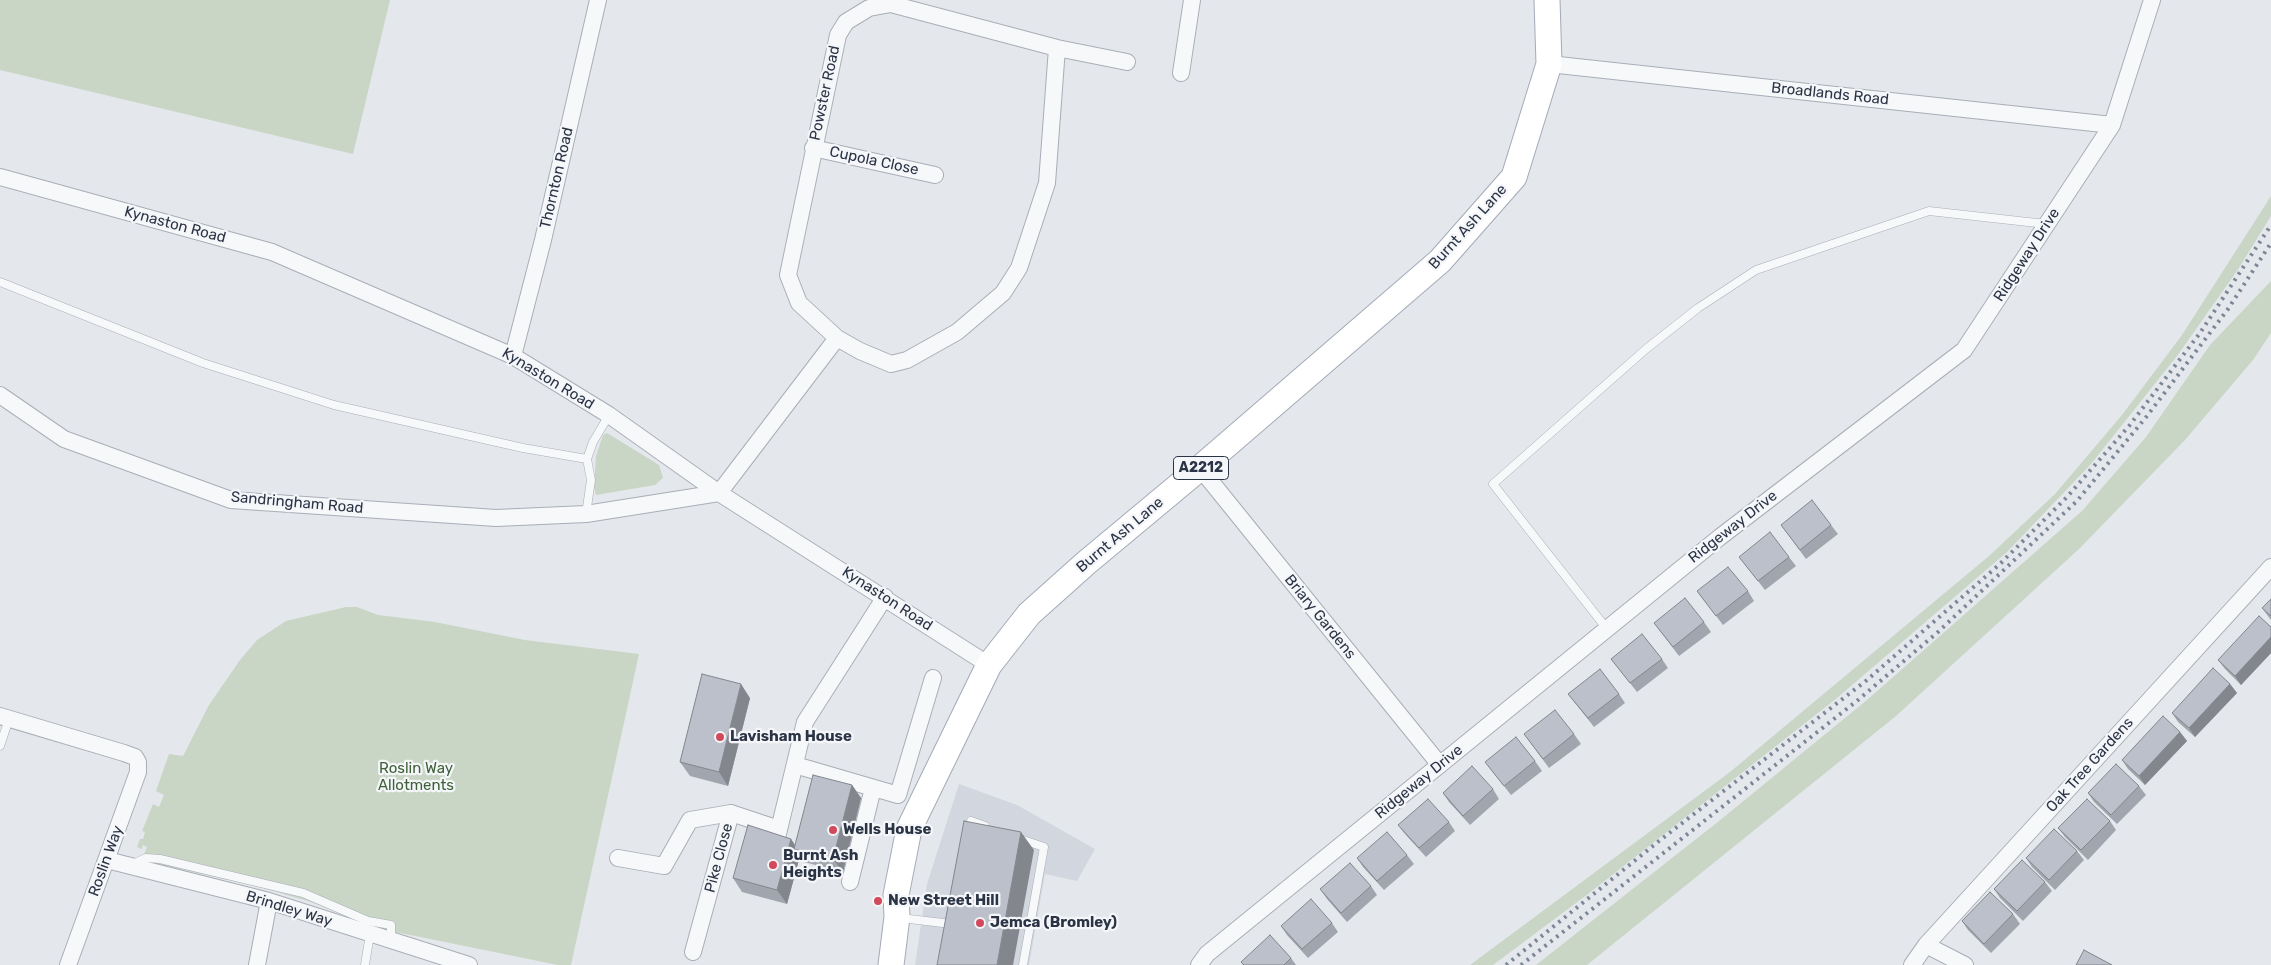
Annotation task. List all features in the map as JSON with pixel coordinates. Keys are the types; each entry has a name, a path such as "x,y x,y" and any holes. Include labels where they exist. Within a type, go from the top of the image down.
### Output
{"main road":[{"name":"Burnt Ash Lane","path":"891,965 897,917 896,895 909,828 989,665 1029,614 1086,563 1200,468 1440,261 1514,177 1549,64 1548,0"}],"street":[{"name":"Thornton Road","path":"513,356 543,240 598,0"},
{"path":"1181,73 1192,0"},
{"name":"Ridgeway Drive","path":"1199,965 1207,954 1720,537 1964,350 2112,125 2152,0"},
{"name":"Powster Road","path":"1057,48 1047,183 1019,268 1003,293 957,332 907,360 891,364 860,351 837,338 799,303 788,275 838,34 846,22 869,8 891,4 1057,48 1127,62"},
{"name":"Broadlands Road","path":"1549,64 2112,125"},
{"name":"Cupola Close","path":"813,148 935,175"},
{"name":"Kynaston Road","path":"0,177 272,252 513,356 609,415 720,493 989,665"},
{"path":"720,493 837,338"},
{"name":"Sandringham Road","path":"0,396 64,439 231,500 496,518 586,514 720,493"},
{"name":"Briary Gardens","path":"1200,468 1440,765"},
{"name":"Oak Tree Gardens","path":"1912,965 1926,944 2271,567"},
{"name":"Pike Close","path":"693,952 731,813 777,835 805,722 885,597"},
{"path":"795,765 898,796 933,678"},
{"name":"Roslin Way","path":"4,718 135,757 138,762 138,772 108,860 68,965"},
{"path":"850,882 873,788"},
{"path":"618,858 664,866 690,820 731,813"},
{"name":"Brindley Way","path":"108,860 128,867 269,901 469,965"},
{"path":"257,965 269,901"},
{"path":"1926,944 1964,965"}],"lane":[{"path":"1607,629 1493,484 1646,349 1698,308 1756,270 1929,211 2046,224"},
{"path":"0,282 203,363 334,405 523,448 587,459"},
{"path":"586,514 591,480 587,459 593,442 609,415"},
{"path":"0,746 4,718"},
{"path":"967,840 971,821 989,828"},
{"path":"1007,834 1044,847 1023,965"},
{"path":"128,867 146,858 160,859 303,893 368,920 391,924 391,940"},
{"path":"897,917 950,928 953,914"},
{"path":"364,965 370,934"}],"shaded area":[{"path":"959,784 1017,805 1095,849 1077,881 1045,874 1029,965 915,965 927,884"}],"green space":[{"path":"0,0 390,0 353,154 0,70"},
{"path":"2271,196 2271,216 2237,271 2177,356 2091,464 2007,552 1837,698 1588,894 1493,965 1470,965 1730,772 1989,556 2055,494 2122,415 2182,335"},
{"path":"2271,281 2271,333 2253,360 2185,440 2079,549 1896,716 1587,965 1536,965 1719,821 1867,700 2082,511 2146,437 2210,345"},
{"path":"607,433 659,465 663,478 655,485 596,495 594,487 596,456 603,435"},
{"name":"Roslin Way Allotments","path":"346,607 357,607 378,615 435,622 525,640 639,654 571,965 558,965 376,928 311,902 263,888 148,862 144,854 147,847 143,845 142,849 137,847 140,839 143,839 145,832 142,831 153,804 159,807 164,795 156,791 169,754 183,756 209,705 240,660 257,640 286,621"}],"building":[{"path":"1812,500 1831,525 1800,550 1781,525"},
{"path":"1770,532 1789,557 1758,581 1739,557"},
{"path":"1728,567 1748,591 1716,616 1697,591"},
{"path":"1685,598 1704,622 1673,647 1654,623"},
{"path":"2271,599 2271,616 2262,608"},
{"path":"2259,616 2271,627 2271,637 2235,676 2218,660"},
{"path":"1642,634 1662,659 1630,683 1611,659"},
{"path":"2213,668 2230,684 2189,728 2172,713"},
{"path":"1600,669 1619,694 1588,718 1568,694"},
{"path":"702,674 741,684 719,772 680,762"},
{"path":"1555,710 1574,734 1543,759 1524,734"},
{"path":"2163,716 2180,732 2139,776 2122,760"},
{"path":"1516,737 1535,761 1504,786 1485,762"},
{"path":"2116,764 2139,786 2111,815 2088,793"},
{"path":"1472,766 1493,789 1463,816 1443,793"},
{"path":"813,775 852,785 833,859 794,849"},
{"path":"1428,799 1449,822 1419,848 1398,825"},
{"path":"2087,799 2110,821 2081,850 2058,828"},
{"path":"964,821 1021,832 997,965 937,965"},
{"path":"748,825 791,839 777,890 733,878"},
{"path":"2054,829 2077,851 2049,880 2026,858"},
{"path":"1387,832 1407,855 1377,881 1357,858"},
{"path":"2022,860 2045,882 2017,911 1994,889"},
{"path":"1350,863 1371,886 1341,913 1320,889"},
{"path":"1990,892 2013,914 1984,944 1962,921"},
{"path":"1311,899 1332,923 1302,949 1281,926"},
{"path":"1270,935 1291,958 1284,965 1244,965 1241,962"},
{"path":"2084,950 2112,965 2076,965"}],"railway":[{"path":"1506,965 1659,841 1867,680 2000,564 2067,497 2129,426 2200,333 2271,225"},
{"path":"1521,965 1858,700 1938,632 2077,501 2147,416 2228,309 2271,243"}],"place":[{"name":"Lavisham House","path":"720,737"},
{"name":"Wells House","path":"833,830"},
{"name":"Burnt Ash Heights","path":"773,865"},
{"name":"New Street Hill","path":"878,901"},
{"name":"Jemca (Bromley)","path":"980,923"}]}
